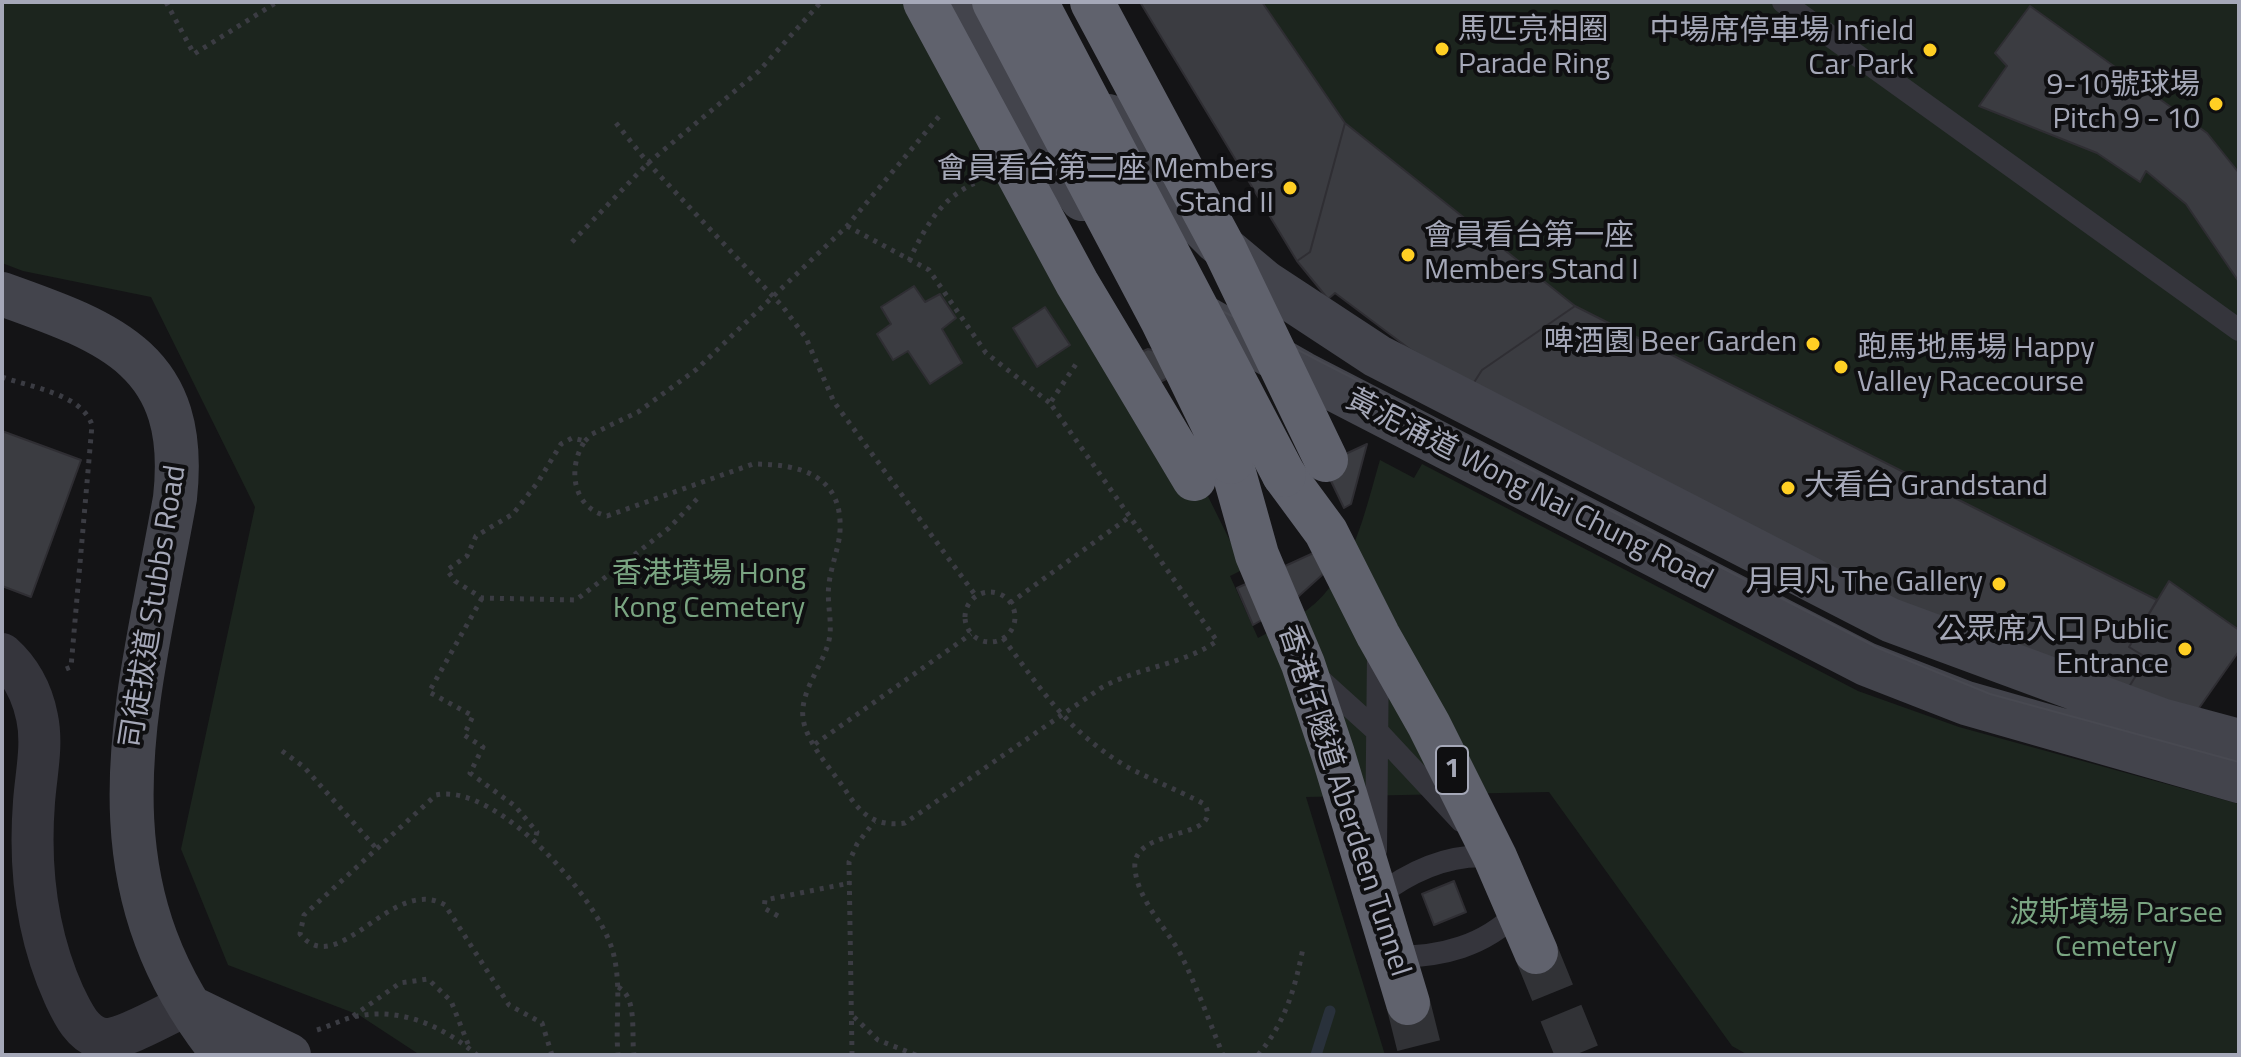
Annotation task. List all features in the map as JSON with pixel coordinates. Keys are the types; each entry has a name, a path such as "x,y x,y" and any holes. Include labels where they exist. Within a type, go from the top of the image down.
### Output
{"highway":[{"path":"925,2 1130,376 1194,479 1257,555"},
{"path":"994,2 1211,419 1231,462 1257,555"},
{"name":"1","path":"1039,2 1284,475 1326,532 1374,628 1445,755 1495,857 1536,952"},
{"path":"1092,2 1246,292 1326,460 1326,532"},
{"name":"香港仔隧道 Aberdeen Tunnel","path":"1257,555 1300,657 1408,1003"}],"street":[{"name":"黃泥涌道 Wong Nai Chung Road","path":"964,2 1044,145 1123,254 1190,310 1302,373 1866,664 1966,703 2239,781"},
{"name":"黃泥涌道 Wong Nai Chung Road","path":"1039,2 1105,110 1177,202 1266,283 1327,326 1377,356 1890,620 2161,720 2228,733"},
{"name":"司徒拔道 Stubbs Road","path":"2,294 86,325 117,343 152,378 174,423 178,471 136,718 130,813 143,905 163,961 187,1005 224,1055"},
{"path":"2,654 27,686 39,737 33,836 37,893 47,948 69,1006 84,1030 100,1039 119,1039 140,1025 187,1005 289,1055"}],"lane":[{"path":"1783,2 2239,330"},
{"path":"1374,628 1379,733 1375,898"},
{"path":"1300,657 1379,733 1495,857"},
{"path":"1375,898 1403,876 1467,854 1495,857"},
{"path":"1394,957 1424,957 1473,945 1518,912"}],"path":[{"path":"166,2 194,54 277,2"},
{"path":"572,242 648,163 759,71 821,2"},
{"path":"847,226 929,270 986,353 1050,403 1217,641 1200,653 1124,675 919,816 893,824 874,822 852,801 805,725 803,702 829,641 828,594 840,533 834,494 817,477 801,469 753,464 607,516 588,509 578,493 574,472 578,451 585,441 667,393 847,226 942,113"},
{"path":"616,123 648,163 773,297 806,338 834,402 976,596"},
{"path":"909,261 934,214 949,198 981,181"},
{"path":"1050,403 1075,369"},
{"path":"2,377 78,404 92,425 71,667 27,686"},
{"path":"585,441 572,438 561,444 538,482 513,514 476,536 467,556 447,570 457,583 482,598 576,600 669,528 697,499"},
{"path":"1010,603 1128,518"},
{"path":"994,593 1010,603 1015,619 1011,630 1003,638 986,642 971,634 965,618 966,610 976,596 994,593"},
{"path":"482,598 429,692 473,716 464,735 483,747 470,773 500,792 523,814 537,832 534,842"},
{"path":"815,744 971,634"},
{"path":"1003,638 1061,717 1074,728 1155,783 1198,798 1206,806 1207,815 1201,824 1186,832 1148,842 1136,854 1134,864 1139,889 1184,961 1223,1055"},
{"path":"282,751 304,767 376,848"},
{"path":"552,1055 542,1023 509,1005 445,905 434,899 399,904 353,938 335,945 306,941 300,934 304,915 425,802 448,792 463,793 534,842 575,881 592,905 612,950 618,987 618,1055"},
{"path":"852,1055 852,854 874,822"},
{"path":"778,916 764,908 765,900 850,883"},
{"path":"1258,1055 1285,1014 1296,986 1303,948"},
{"path":"333,1025 353,1017 400,983 428,979 451,1001 470,1049"},
{"path":"618,987 625,990 630,1000 634,1055"},
{"path":"353,1017 383,1013 406,1016 436,1028 477,1055"},
{"path":"854,1017 878,1040 916,1055"}],"green space":[{"name":"香港墳場 Hong Kong Cemetery","path":"2,2 914,2 1183,446 1244,569 1230,576 1258,638 1307,610 1335,580 1355,542 1380,460 1414,478 1422,464 1858,691 1959,727 2239,804 2239,1055 1748,1055 1732,1046 1549,792 1306,797 1385,1055 420,1055 359,1015 228,965 181,849 255,507 151,297 23,271 2,263"},
{"name":"跑馬地馬場 Happy Valley Racecourse","path":"1142,2 2239,2 2239,651 2192,718 1411,350 1335,293 1302,257"}],"building":[{"name":"會員看台第二座 Members Stand II","path":"1140,2 1262,2 1345,123 1310,252 1297,261"},
{"path":"2030,6 2207,133 2239,173 2239,282 2186,204 2146,171 2140,182 2097,153 1979,106 2007,66 1995,53"},
{"name":"會員看台第一座 Members Stand I","path":"1345,123 1575,306 1482,370 1473,384 1411,350 1335,293 1328,299 1297,261 1310,252"},
{"path":"914,286 925,302 940,294 956,318 942,329 962,363 930,384 908,351 893,360 877,334 891,324 881,307"},
{"name":"大看台 Grandstand","path":"1575,306 2157,600 2129,647 2147,658 2122,698 1729,534 1473,384 1482,370"},
{"path":"1045,307 1070,345 1037,367 1013,328"},
{"path":"1148,349 1174,356 1181,372 1145,389 1130,357"},
{"path":"2,431 81,460 31,597 2,586"},
{"path":"1367,444 1351,504 1344,508 1330,479 1339,457"},
{"path":"1333,544 1322,575 1290,604 1253,625 1237,588"},
{"name":"公眾席入口 Public Entrance","path":"2169,581 2239,630 2239,651 2192,718 2122,698 2147,658 2129,647"},
{"path":"1454,881 1466,912 1434,925 1422,894"}],"waterway":[{"path":"1316,1055 1330,1011"}],"tunnel":[{"path":"1536,952 1578,1055"},
{"path":"1408,1003 1421,1055"}],"tram line":[{"path":"986,2 1048,124 1094,199 1122,234 1154,266 1191,295 1878,648 1990,694 2239,762"}],"place":[{"name":"馬匹亮相圈 Parade Ring","path":"1442,49"},
{"name":"中場席停車場 Infield Car Park","path":"1930,50"},
{"name":"9-10號球場 Pitch 9 - 10","path":"2216,104"},
{"name":"會員看台第二座 Members Stand II","path":"1290,188"},
{"name":"會員看台第一座 Members Stand I","path":"1408,255"},
{"name":"啤酒園 Beer Garden","path":"1813,344"},
{"name":"跑馬地馬場 Happy Valley Racecourse","path":"1841,367"},
{"name":"大看台 Grandstand","path":"1788,488"},
{"name":"月貝凡 The Gallery","path":"1999,584"},
{"name":"公眾席入口 Public Entrance","path":"2185,649"}],"park label":[{"name":"波斯墳場 Parsee Cemetery","path":"2116,932"}]}
